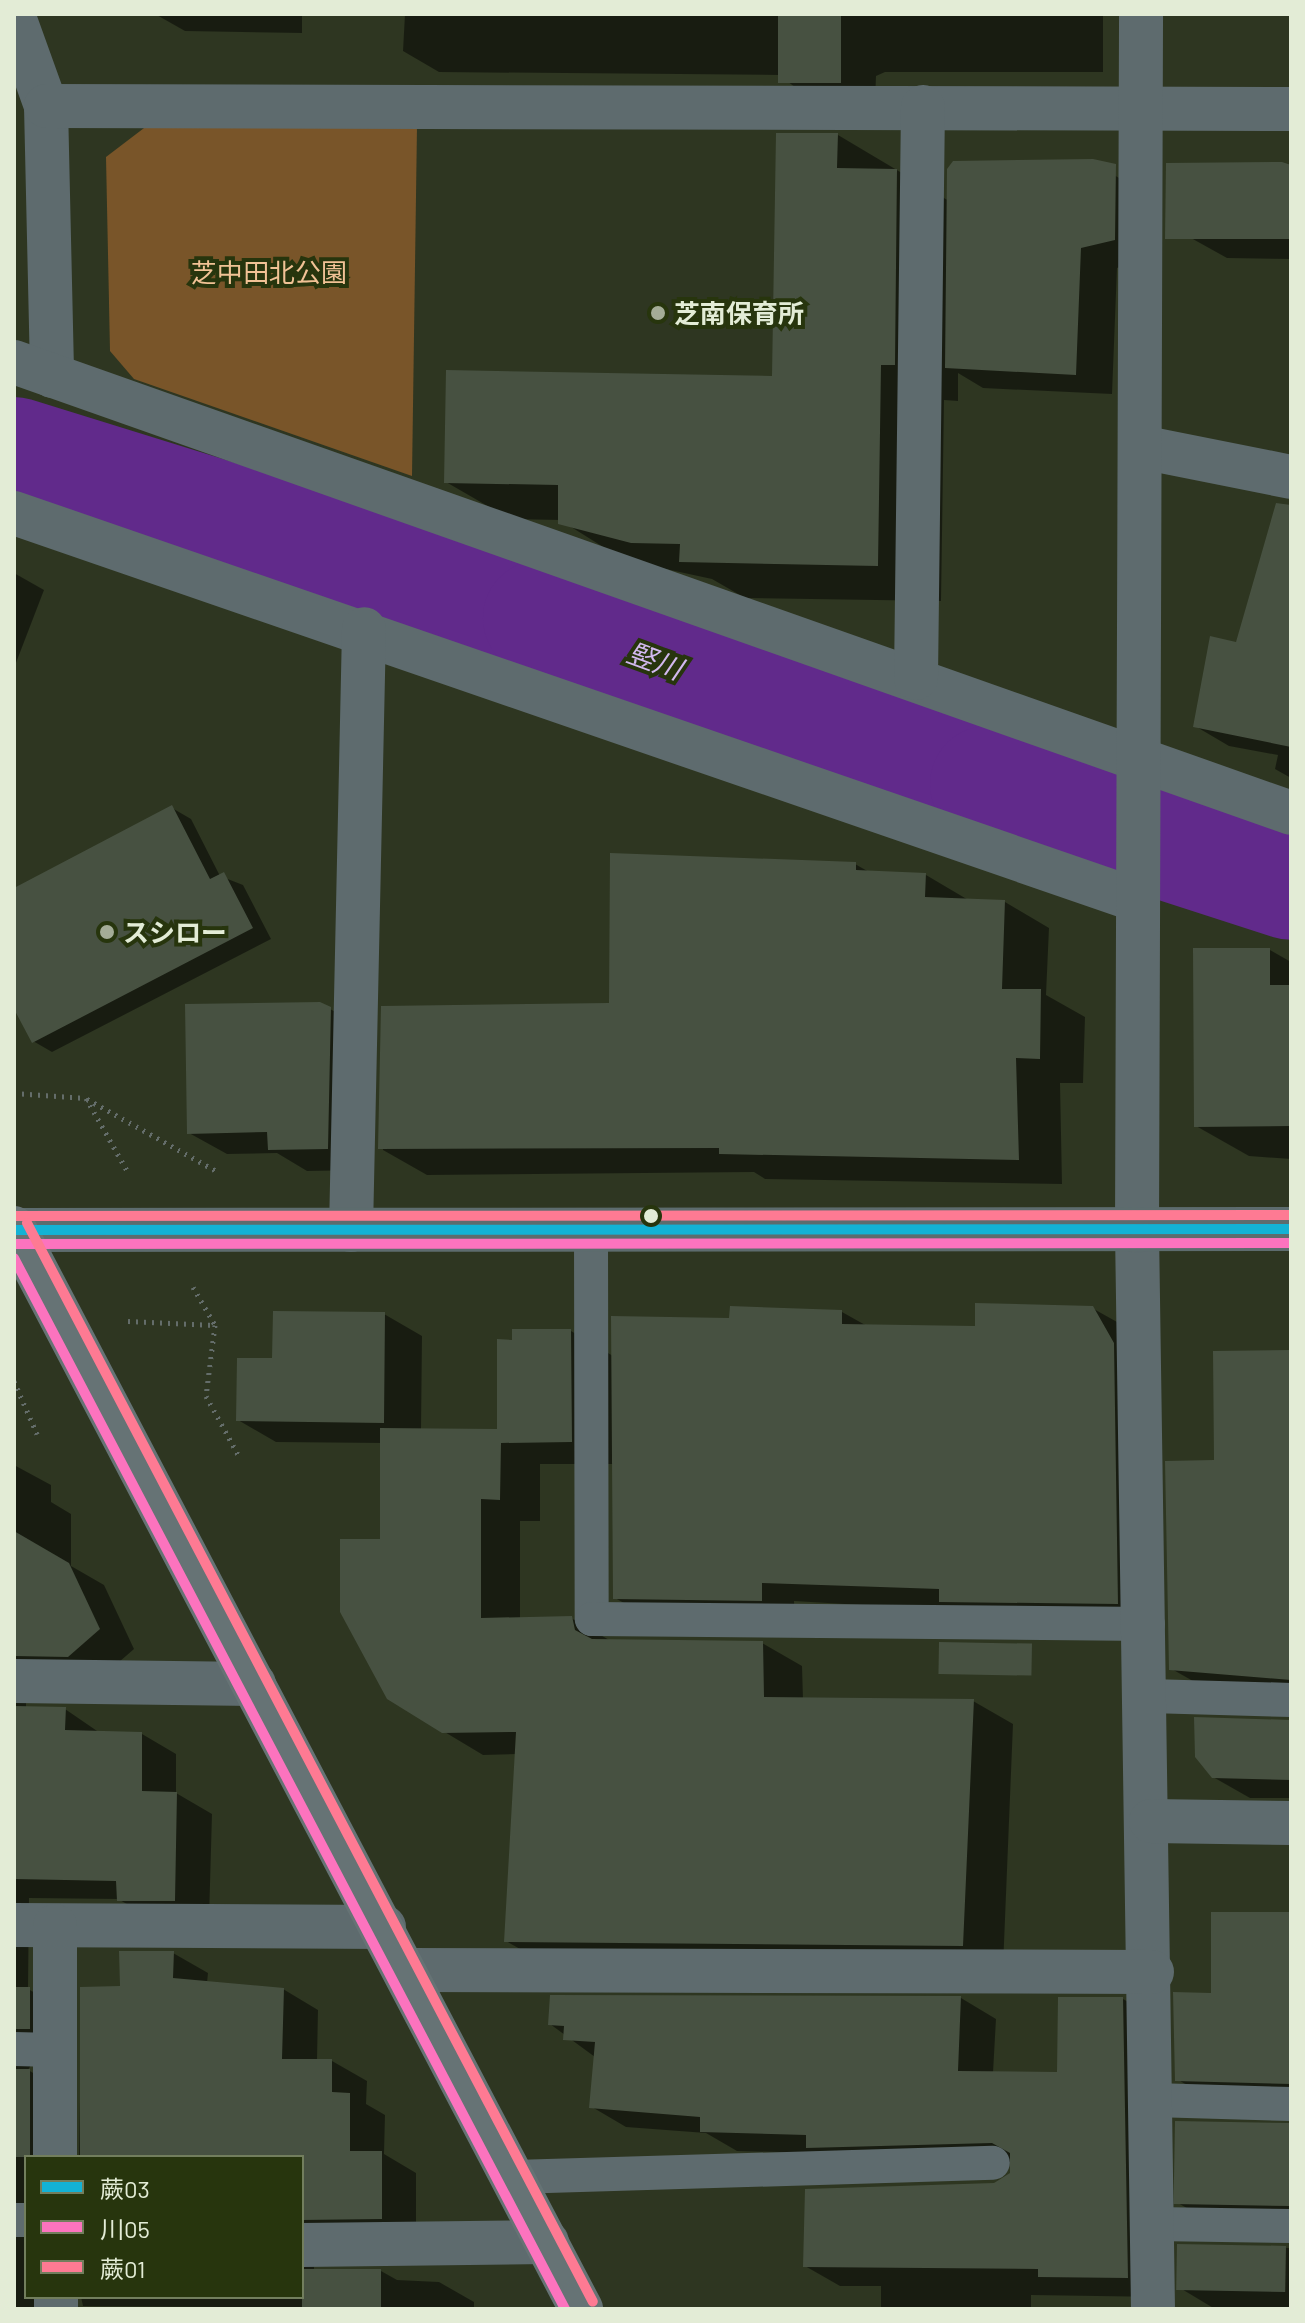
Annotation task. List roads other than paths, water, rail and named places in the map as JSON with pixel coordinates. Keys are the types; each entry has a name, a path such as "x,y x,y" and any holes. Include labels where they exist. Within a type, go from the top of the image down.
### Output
{"main road":[{"path":"581,2309 407,1970 14,1229 1291,1229"}],"street":[{"path":"1141,14 1141,447 1134,887 1137,1231 1151,1821 1153,2309"},
{"path":"14,17 46,106 33,369 916,678 1137,772 1291,813"},
{"path":"46,106 1291,109"},
{"path":"916,678 923,107"},
{"path":"1141,447 1291,477"},
{"path":"14,513 1134,887"},
{"path":"351,1230 364,629"},
{"path":"14,1681 254,1684"},
{"path":"1151,1821 1291,1823"},
{"path":"55,2155 34,2049 34,1925 384,1927"},
{"path":"407,1970 1152,1972"},
{"path":"304,2245 547,2242"}],"lane":[{"path":"591,1230 592,1619 1148,1624"},
{"path":"1149,1696 1291,1700"},
{"path":"1153,2100 1291,2104"},
{"path":"514,2177 993,2163"},
{"path":"1153,2224 1291,2226"}],"waterway":[{"name":"竪川","path":"14,455 541,618 988,784 1291,882"}],"place":[{"name":"芝南保育所","path":"658,313"},
{"name":"スシロー","path":"107,932"}],"park label":[{"name":"芝中田北公園","path":"269,272"}]}
